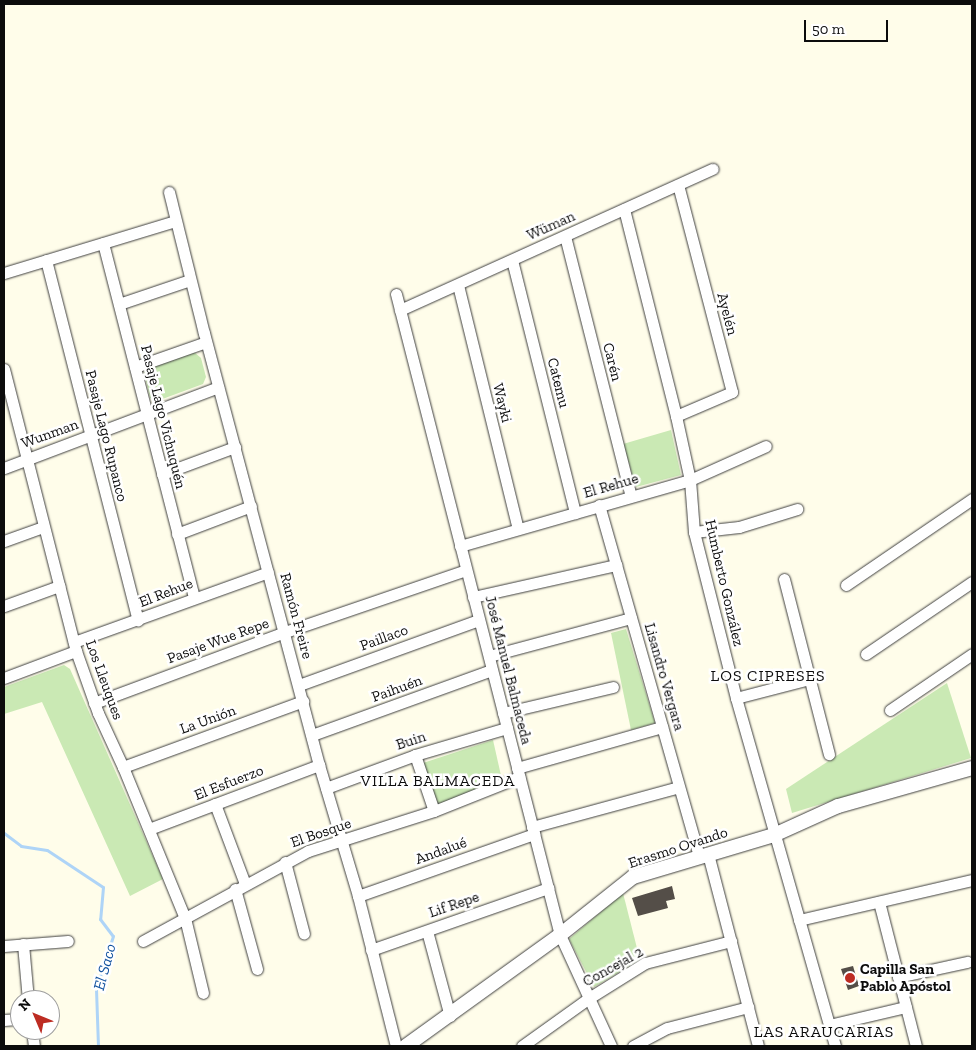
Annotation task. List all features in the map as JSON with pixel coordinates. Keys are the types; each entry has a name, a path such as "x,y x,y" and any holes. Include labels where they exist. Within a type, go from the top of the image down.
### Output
{"street":[{"name":"Wüman","path":"400,310 713,169"},
{"name":"Ayelén","path":"676,416 732,392 678,185"},
{"name":"Ramón Freire","path":"168,192 218,387 319,765 358,896 396,1046"},
{"name":"Humberto González","path":"624,209 676,416 690,480 694,532 736,698 835,1046"},
{"path":"4,273 175,221"},
{"name":"Carén","path":"565,236 631,496"},
{"name":"Pasaje Lago Vichuquén","path":"103,243 194,598"},
{"name":"Pasaje Lago Rupanco","path":"46,260 138,620"},
{"name":"Catemu","path":"512,260 575,512"},
{"path":"118,304 190,280"},
{"name":"Wayki","path":"458,284 518,529"},
{"name":"José Manuel Balmaceda","path":"396,294 560,935 611,1046"},
{"path":"135,367 206,342"},
{"name":"Los Lleuques","path":"4,369 7,394 75,647 94,703 150,829 185,918 203,993"},
{"name":"Wunman","path":"4,468 218,387"},
{"name":"El Rehue","path":"460,546 690,480 766,446"},
{"path":"162,474 235,447"},
{"path":"846,585 972,499"},
{"name":"Lisandro Vergara","path":"599,505 679,787 704,855 731,941 758,1046"},
{"path":"177,534 251,506"},
{"path":"694,532 739,527 797,509"},
{"path":"4,541 43,527"},
{"path":"474,597 616,565"},
{"name":"Pasaje Wue Repe","path":"94,703 285,632 466,570"},
{"name":"El Rehue","path":"4,678 138,620 268,572"},
{"path":"784,579 829,754"},
{"path":"866,654 972,582"},
{"path":"4,606 59,586"},
{"path":"488,656 631,618"},
{"name":"Paillaco","path":"299,685 479,620"},
{"path":"890,710 972,654"},
{"name":"Paihuén","path":"312,735 492,670"},
{"path":"736,698 809,679"},
{"path":"503,713 613,687"},
{"name":"La Unión","path":"123,768 303,701"},
{"name":"El Bosque","path":"143,941 240,886 308,852 434,811 518,772 662,727"},
{"name":"Buin","path":"326,788 415,755 507,728"},
{"path":"415,755 434,811"},
{"name":"El Esfuerzo","path":"150,829 319,765"},
{"name":"Erasmo Ovando","path":"406,1046 560,935 633,877 774,835 838,806 972,768"},
{"name":"Andalué","path":"358,896 533,831 679,787"},
{"path":"215,804 240,886 256,969"},
{"path":"285,862 304,934"},
{"path":"798,920 972,880"},
{"name":"Lif Repe","path":"371,950 548,888"},
{"path":"879,902 916,1046"},
{"path":"427,931 450,1016"},
{"path":"4,946 68,941"},
{"name":"Concejal 2","path":"522,1046 589,998 645,963 731,941"},
{"path":"24,944 27,990"},
{"path":"898,977 967,962"},
{"path":"634,1046 667,1028 748,1007"},
{"path":"829,1025 906,1007"}],"green space":[{"path":"194,352 201,358 206,377 203,384 157,401 150,398 144,372 148,367"},
{"path":"671,430 681,475 636,487 623,444"},
{"path":"626,629 655,723 631,730 611,633"},
{"path":"64,665 70,669 163,879 130,896 42,702 4,714 4,687"},
{"path":"947,683 971,758 792,813 786,789"},
{"path":"493,740 502,780 437,805 423,763"},
{"path":"623,893 640,960 594,987 569,939"}],"building":[{"path":"672,886 675,899 666,901 668,908 638,916 632,898"},
{"name":"Capilla San Pablo Apóstol","path":"853,966 859,986 848,990 841,969"}],"waterway":[{"name":"El Saco","path":"4,833 21,846 47,850 103,887 100,919 113,936 96,989 98,1046"}],"place":[{"name":"Capilla San Pablo Apóstol","path":"850,978"}],"district":[{"name":"LOS CIPRESES","path":"768,676"},
{"name":"VILLA BALMACEDA","path":"438,781"},
{"name":"LAS ARAUCARIAS","path":"824,1032"}]}
